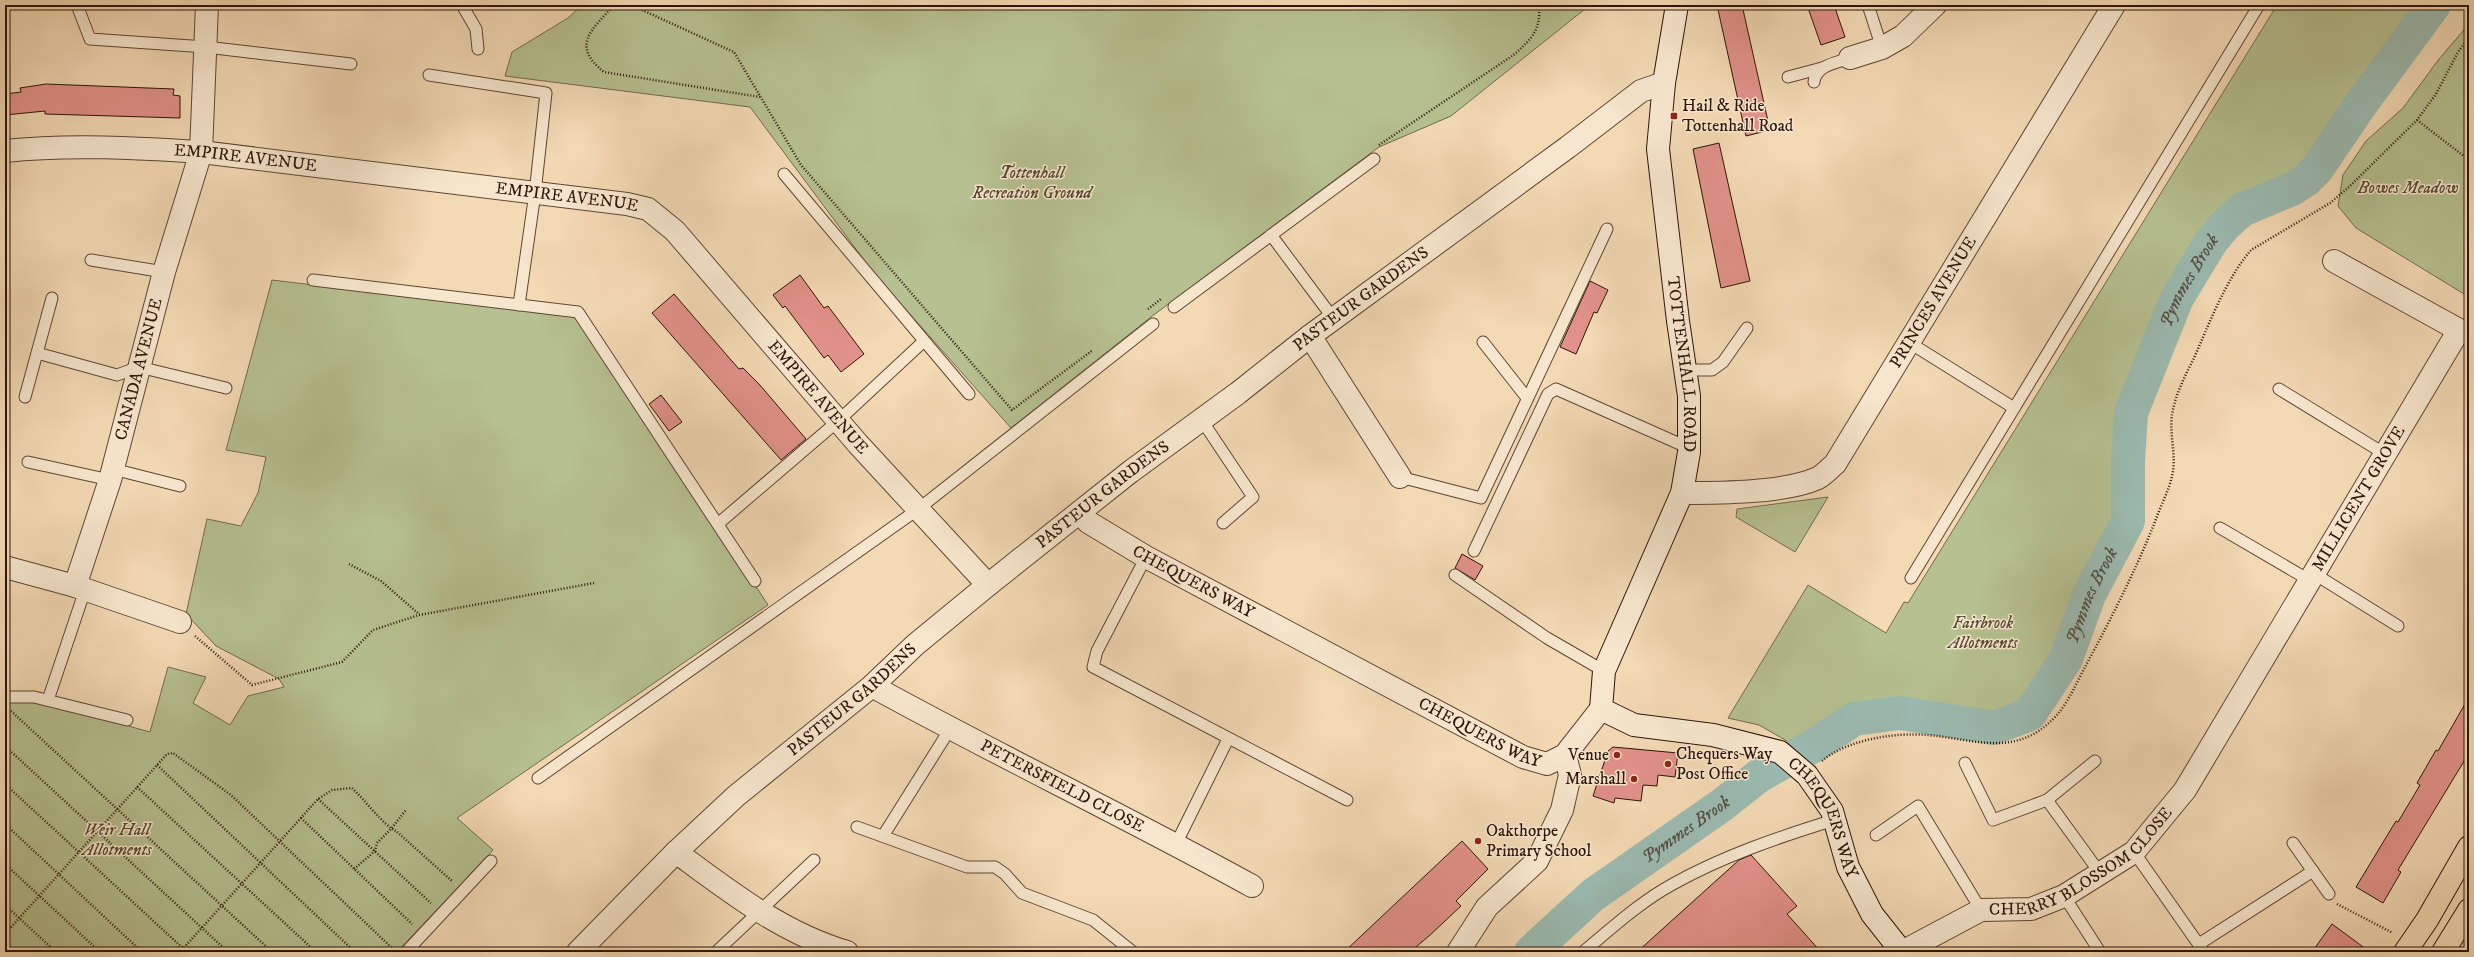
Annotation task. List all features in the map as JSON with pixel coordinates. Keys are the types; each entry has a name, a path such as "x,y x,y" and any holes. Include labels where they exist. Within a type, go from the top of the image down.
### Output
{"highway":[{"path":"2403,948 2427,920 2469,847"},
{"path":"2443,952 2469,910"}],"street":[{"name":"CANADA AVENUE","path":"80,588 164,272 201,152 207,5"},
{"name":"TOTTENHALL ROAD","path":"1601,709 1604,671 1682,493 1689,448 1689,396 1678,322 1658,149 1664,83 1677,5"},
{"path":"1866,55 1903,36 1936,5"},
{"name":"PRINCES AVENUE","path":"1682,493 1720,493 1789,486 1820,477 1835,464 1910,343 2114,5"},
{"name":"PASTEUR GARDENS","path":"578,952 676,852 736,796 872,686 915,645 1080,512 1310,336 1568,147 1641,91 1664,83"},
{"name":"EMPIRE AVENUE","path":"5,151 65,148 201,152 626,204 648,209 675,231 705,264 838,421 917,510 988,586"},
{"name":"MILLICENT GROVE","path":"2185,790 2460,330 2334,261"},
{"path":"1310,336 1400,477"},
{"name":"CHEQUERS WAY","path":"1080,512 1088,522 1146,557 1523,758 1547,764 1565,756 1601,709 1634,725 1713,734 1780,752 1807,775 1832,812 1848,867 1872,914 1902,952"},
{"path":"5,568 80,588 180,622"},
{"name":"PETERSFIELD CLOSE","path":"872,686 950,729 1176,844 1252,886"},
{"path":"1458,952 1487,907 1537,861 1562,810 1570,775 1565,756"},
{"name":"CHERRY BLOSSOM CLOSE","path":"1902,952 1981,910 2031,909 2064,896 2134,852 2185,790"},
{"path":"676,852 757,911 821,944 847,952"}],"lane":[{"path":"77,5 90,39 206,47 351,64"},
{"path":"462,5 476,29 478,49"},
{"path":"1788,77 1866,55 1868,5"},
{"path":"1912,578 2260,5"},
{"path":"1814,82 1815,75 1822,68"},
{"path":"429,75 546,93 535,193 519,305"},
{"path":"1174,308 1374,159"},
{"path":"784,174 969,394"},
{"path":"1400,477 1481,498 1607,230"},
{"path":"1271,235 1334,318"},
{"path":"91,260 164,272"},
{"path":"313,280 578,312 719,523 755,581"},
{"path":"25,397 52,298"},
{"path":"538,778 917,510 1153,324"},
{"path":"1686,370 1712,370 1723,362 1747,328"},
{"path":"719,523 838,421 924,341"},
{"path":"1484,342 1527,398"},
{"path":"1910,343 2014,408"},
{"path":"37,353 117,375 139,367 226,388"},
{"path":"1474,551 1548,394 1556,389 1689,448"},
{"path":"2279,389 2385,454"},
{"path":"1201,419 1253,497 1223,523"},
{"path":"28,462 180,486"},
{"path":"2220,528 2398,626"},
{"path":"1146,557 1097,651 1093,667 1347,800"},
{"path":"1456,575 1547,638 1604,671"},
{"path":"48,700 80,588"},
{"path":"5,697 34,697 127,720"},
{"path":"883,836 950,729"},
{"path":"1176,844 1228,739"},
{"path":"1965,763 1993,820 2047,800 2094,761"},
{"path":"2047,800 2100,873"},
{"path":"1876,835 1918,806 1981,910"},
{"path":"1583,952 1644,902 1673,884 1767,841 1834,820"},
{"path":"857,827 967,866 995,867 1006,874 1022,893 1093,920 1134,952"},
{"path":"2293,843 2329,894"},
{"path":"2134,852 2201,948 2313,871"},
{"path":"716,952 757,911 814,860"},
{"path":"406,952 491,861"},
{"path":"2064,896 2100,952"}],"path":[{"path":"614,5 587,37 585,49 592,62 604,72 761,97"},
{"path":"630,5 734,52 801,166 1012,410 1095,348"},
{"path":"1378,146 1515,54 1533,37 1540,20 1539,5"},
{"path":"1807,775 1829,755 1850,745 1869,740 1928,735 1996,744 2019,740 2042,728 2057,715 2095,648 2140,559 2172,476 2171,417 2175,401 2210,321 2242,261 2258,246 2330,203 2417,120 2436,94 2458,52 2469,37"},
{"path":"2417,120 2469,160"},
{"path":"1146,310 1165,296"},
{"path":"349,564 381,581 419,615"},
{"path":"180,622 252,684 342,662 373,630 419,615 594,583"},
{"path":"10,711 272,952"},
{"path":"5,746 228,952"},
{"path":"5,934 167,754 173,753 231,795 392,949"},
{"path":"157,765 355,952"},
{"path":"5,784 188,952"},
{"path":"137,787 316,952"},
{"path":"180,952 318,799 332,790 352,788 391,829 455,883"},
{"path":"318,799 433,905"},
{"path":"354,869 375,851 377,843 391,829 406,810"},
{"path":"301,818 414,926"},
{"path":"5,824 142,952"},
{"path":"5,864 100,952"},
{"path":"2329,894 2342,909 2403,948"},
{"path":"5,905 56,952"},
{"path":"5,943 15,952"}],"green space":[{"name":"Tottenhall Recreation Ground","path":"582,5 1590,5 1451,116 1379,147 1151,317 1011,428 876,276 750,107 505,76 512,52 568,18"},
{"name":"Fairbrook Allotments","path":"2277,5 2420,5 2301,174 2237,204 2219,218 2173,289 2122,418 2122,515 2046,687 2023,708 2006,716 1986,718 1975,716 1946,706 1924,704 1902,705 1875,710 1850,718 1792,744 1759,725 1728,718 1808,585 1886,633 1904,602 1908,603"},
{"name":"Bowes Meadow","path":"2469,24 2469,297 2356,228 2338,206 2343,175 2366,141 2403,108 2439,59"},
{"name":"Weir Hall Allotments","path":"272,280 580,317 768,605 457,818 493,850 397,952 5,952 5,701 35,700 150,732 168,667 206,677 193,703 230,725 248,696 284,687 279,679 216,646 186,614 207,519 241,526 258,493 266,457 226,450"},
{"path":"1828,497 1795,552 1736,517 1737,509"}],"building":[{"path":"1717,5 1742,5 1770,130 1746,136"},
{"path":"1807,5 1834,5 1845,37 1821,45"},
{"path":"46,84 174,89 173,95 180,96 180,118 45,114 45,111 5,115 5,94 21,92 20,88"},
{"path":"1719,143 1750,281 1721,288 1693,149"},
{"path":"800,275 824,308 828,306 864,354 841,372 828,355 824,358 785,306 783,308 773,295"},
{"path":"1590,281 1608,290 1597,313 1594,312 1576,354 1560,347"},
{"path":"674,294 739,369 743,368 759,384 806,439 781,460 652,313"},
{"path":"661,395 682,422 669,431 649,404"},
{"path":"1462,554 1483,566 1475,580 1455,568"},
{"path":"2469,697 2469,753 2398,870 2401,872 2383,903 2356,887 2396,821 2398,822 2420,785 2417,783 2436,750 2438,751"},
{"path":"1613,747 1678,753 1675,777 1658,775 1657,786 1643,785 1641,801 1615,798 1614,803 1593,796 1608,751"},
{"path":"1462,841 1488,869 1456,901 1461,906 1410,952 1344,952"},
{"path":"1751,855 1797,906 1787,914 1821,952 1637,952 1739,860"},
{"path":"2332,924 2370,952 2312,952"}],"waterway":[{"name":"Pymmes Brook","path":"1531,952 1593,895 1722,805 1760,775 1815,745 1854,719 1900,713 1994,728 2030,714 2066,659 2089,595 2128,521 2128,461 2131,413 2177,298 2211,242 2225,225 2242,210 2292,189 2306,180 2317,169 2359,107 2434,5"}],"place":[{"name":"Hail & Ride Tottenhall Road","path":"1674,116"},
{"name":"Venue","path":"1617,755"},
{"name":"Chequers Way Post Office","path":"1668,764"},
{"name":"Marshall","path":"1634,779"},
{"name":"Oakthorpe Primary School","path":"1478,841"}]}
